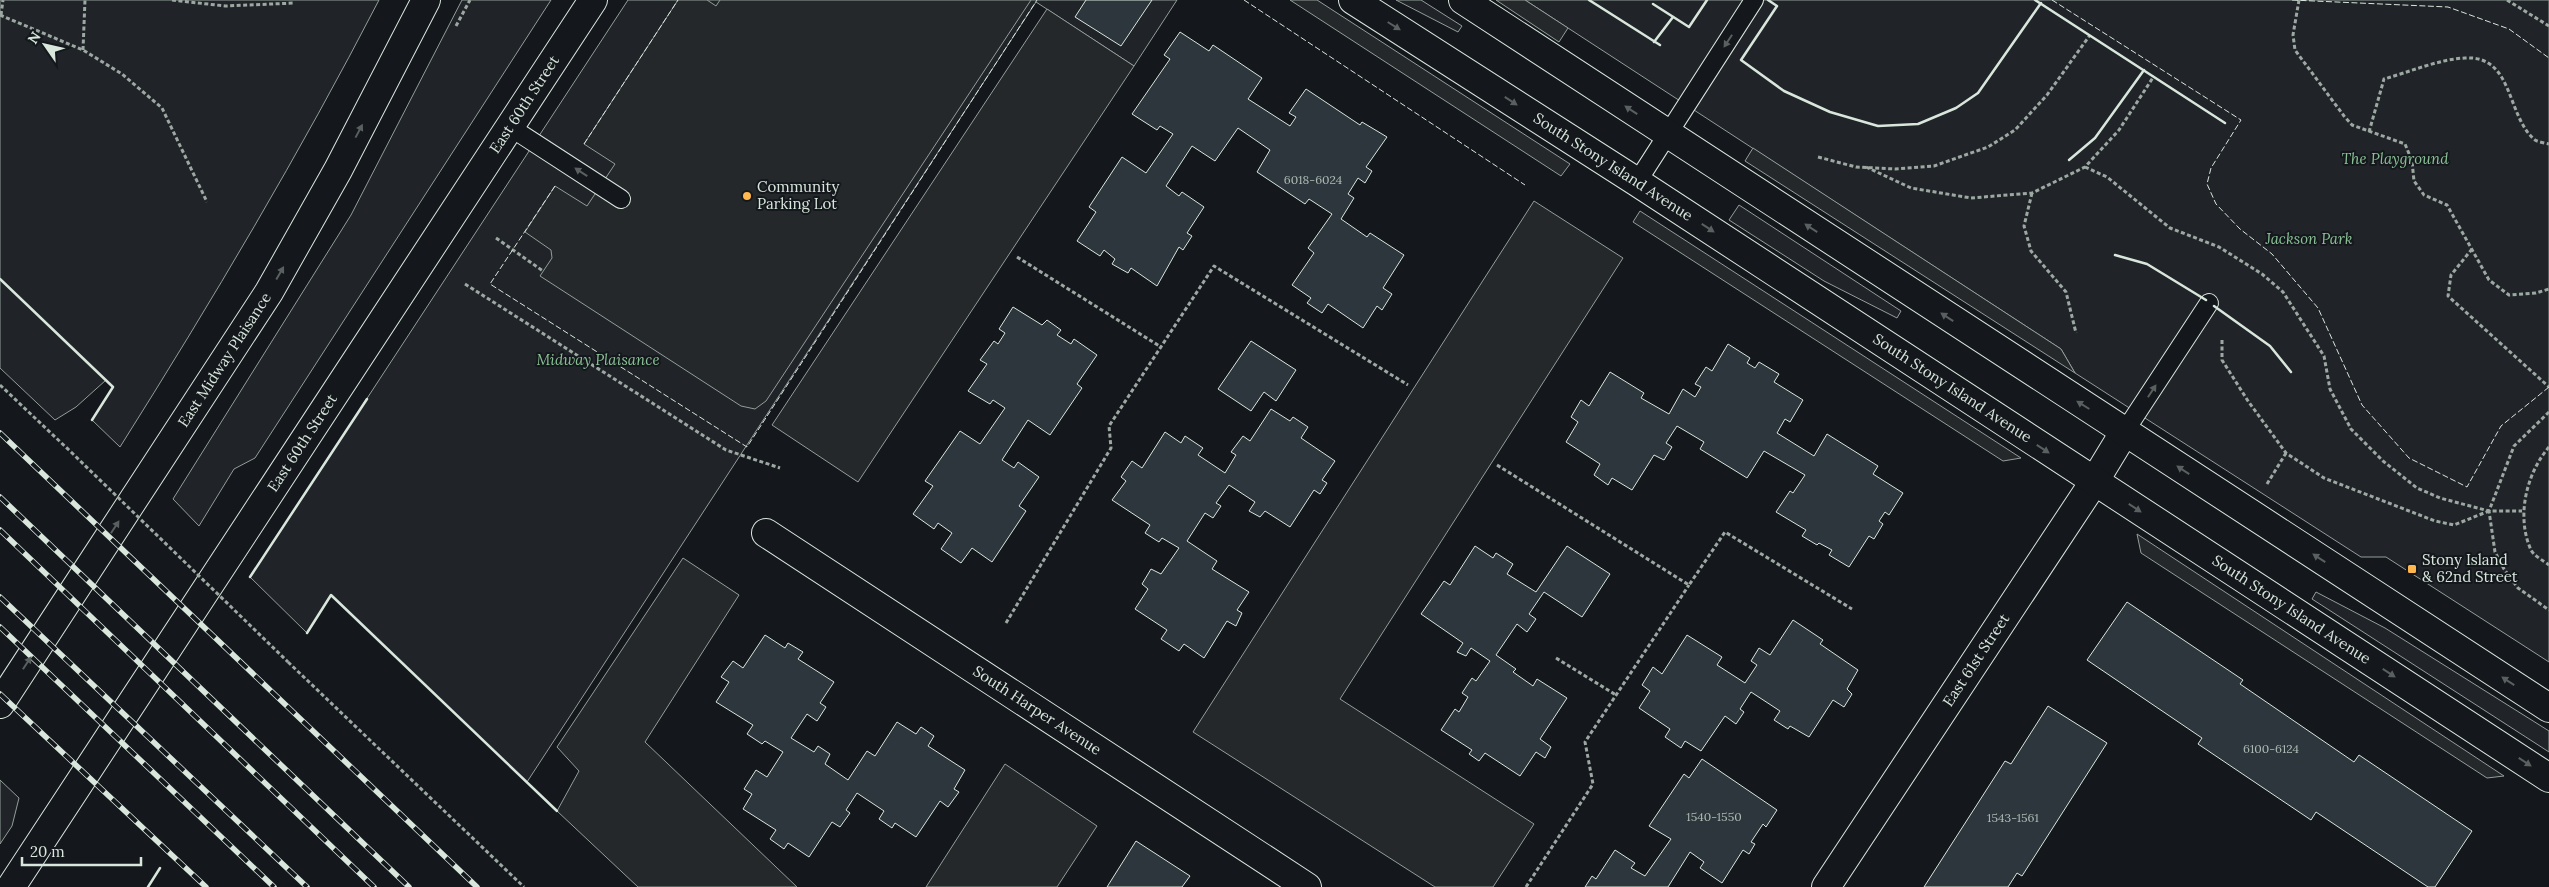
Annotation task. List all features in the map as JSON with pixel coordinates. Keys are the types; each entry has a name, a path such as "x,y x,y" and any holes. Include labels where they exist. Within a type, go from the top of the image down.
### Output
{"street":[{"name":"East Midway Plaisance","path":"0,704 269,292 338,170 426,0"},
{"name":"East 60th Street","path":"11,887 594,0"},
{"name":"South Stony Island Avenue","path":"1353,0 1638,182 2549,778"},
{"path":"1463,0 2549,708"},
{"name":"East 61st Street","path":"1826,887 2094,482 2125,431"},
{"name":"South Harper Avenue","path":"766,533 1307,887"}],"lane":[{"path":"1638,182 1754,0"},
{"path":"510,127 621,199"},
{"path":"2125,431 2209,303"}],"path":[{"path":"3,0 1,15 82,50 122,74 162,108 207,202"},
{"path":"82,50 85,0"},
{"path":"172,0 225,6 295,3"},
{"path":"456,26 470,0"},
{"path":"2299,0 2293,35 2294,50 2344,116 2352,125 2405,144 2412,161 2414,181 2424,195 2447,205 2490,280 2509,295 2536,293 2549,289"},
{"path":"2507,0 2549,26"},
{"path":"1818,157 1856,167 1895,169 1934,166 1988,147 2015,130 2047,95 2090,35"},
{"path":"2369,132 2384,79 2466,58 2483,60 2496,68 2506,83 2528,131 2535,140 2549,144"},
{"path":"1866,167 1911,188 1971,198 2032,193 2085,167 2118,130 2154,76"},
{"path":"2085,167 2106,177 2170,228 2219,247 2262,274 2283,292 2324,356 2330,389 2351,430 2383,461 2417,488 2440,498 2489,511 2522,511"},
{"path":"2032,193 2024,226 2031,251 2066,292 2076,333"},
{"path":"496,238 543,271"},
{"path":"2472,249 2451,275 2448,296 2549,387"},
{"path":"1017,257 1161,347"},
{"path":"1006,623 1111,448 1109,426 1214,266 1408,385"},
{"path":"465,284 726,450 780,468"},
{"path":"2222,336 2222,360 2248,401 2286,452 2324,478 2435,521 2454,525 2489,511"},
{"path":"0,385 524,887"},
{"path":"2549,412 2514,446 2489,511 2495,552 2504,569 2518,588 2549,610"},
{"path":"2549,447 2540,457 2522,511 2532,551 2549,565"},
{"path":"2267,484 2286,452"},
{"path":"1497,465 1689,585"},
{"path":"1526,887 1592,784 1585,742 1725,532 1852,609"},
{"path":"1556,658 1616,695"}],"green space":[{"path":"0,0 379,0 287,170 120,447 92,420 113,387 106,380 76,407 55,420 0,368"},
{"path":"462,0 551,0 255,458 234,469 199,526 173,499 351,215"},
{"name":"Midway Plaisance","path":"628,0 1177,0 1134,66 1036,2 527,782 331,595 307,633 250,577"},
{"path":"1396,0 1421,0 1462,26 1458,32"},
{"name":"Jackson Park","path":"1525,0 2549,0 2549,662 2386,557 2361,557 2075,373 2061,349"},
{"path":"1739,205 1901,311 1897,318 1824,281 1729,220"},
{"path":"2316,592 2385,628 2549,731 2549,752 2312,599"},
{"path":"0,780 19,798 12,826 0,844"}],"shaded area":[{"name":"Community Parking Lot","path":"678,0 707,0 716,6 720,0 1031,0 766,401 755,409 741,406 540,276 552,258 551,250 525,232 555,186 587,206 615,164 584,144"},
{"path":"1290,0 1317,0 1570,164 1561,176"},
{"path":"1496,0 1525,0 1568,28 1559,42"},
{"path":"1047,9 1134,66 858,482 772,425"},
{"path":"1753,148 2061,349 2075,373 1745,161"},
{"path":"1534,201 1623,258 1340,699 1534,824 1493,887 1435,887 1193,732"},
{"path":"1640,211 2021,458 2003,461 1633,222"},
{"path":"2137,534 2504,776 2487,778 2141,553"},
{"path":"683,558 739,595 645,742 797,887 638,887 557,811 579,771 557,747"},
{"path":"1005,764 1097,826 1057,887 926,887"}],"building":[{"path":"1086,0 1152,0 1121,46 1075,17"},
{"path":"1180,32 1209,51 1213,45 1262,78 1248,99 1290,126 1296,117 1289,113 1306,89 1360,125 1362,122 1387,137 1366,167 1372,171 1365,183 1358,178 1348,194 1354,198 1341,219 1367,237 1370,233 1404,255 1383,288 1392,294 1382,310 1377,306 1363,328 1328,304 1322,313 1307,303 1311,298 1292,285 1314,253 1308,248 1332,214 1309,199 1305,204 1257,172 1270,150 1238,128 1215,161 1192,146 1166,186 1179,196 1182,192 1204,207 1187,233 1192,236 1183,250 1179,247 1157,286 1131,268 1128,273 1112,264 1115,259 1104,250 1100,256 1077,241 1096,212 1089,207 1122,157 1146,173 1173,134 1160,126 1157,130 1132,114 1170,59 1164,55"},
{"path":"1013,307 1042,325 1047,320 1061,330 1057,335 1071,344 1074,339 1097,355 1077,384 1082,388 1050,435 1028,420 1002,460 1014,468 1018,462 1039,477 1019,506 1026,511 992,562 972,548 961,563 941,549 952,533 938,523 934,529 913,514 933,486 925,481 960,431 980,444 1005,408 993,400 990,404 968,391 987,364 980,360 994,341 998,344 1005,333 999,329"},
{"path":"1251,341 1296,370 1276,401 1264,392 1251,411 1218,389"},
{"path":"1728,344 1750,358 1747,363 1755,368 1759,362 1779,374 1774,382 1803,400 1790,422 1785,419 1777,433 1814,456 1827,434 1878,466 1873,474 1903,493 1889,515 1885,512 1879,521 1883,524 1874,539 1869,536 1849,567 1829,555 1832,550 1819,543 1817,545 1802,536 1806,530 1776,512 1790,491 1793,493 1805,475 1764,451 1747,478 1700,449 1704,442 1677,426 1666,443 1672,447 1664,460 1654,455 1632,490 1612,478 1608,485 1594,475 1600,464 1566,442 1578,422 1571,417 1581,400 1589,406 1610,372 1644,393 1641,398 1669,414 1683,389 1695,397 1701,387 1695,384 1706,367 1712,371"},
{"path":"1271,409 1290,421 1293,417 1308,427 1301,438 1335,461 1322,480 1327,483 1320,494 1314,490 1290,527 1265,511 1260,517 1249,511 1255,502 1229,485 1216,503 1221,506 1213,518 1205,513 1187,541 1217,561 1212,569 1249,592 1237,610 1242,613 1236,626 1227,621 1204,658 1184,644 1179,651 1161,639 1167,630 1135,609 1148,589 1142,584 1151,569 1161,574 1179,548 1162,538 1159,542 1145,533 1150,525 1112,500 1126,481 1121,477 1132,461 1142,468 1165,432 1181,443 1185,436 1203,448 1198,455 1225,473 1236,455 1231,452 1243,436 1250,441"},
{"path":"1475,546 1493,558 1496,553 1513,564 1507,574 1536,592 1567,546 1610,574 1582,617 1544,592 1529,614 1536,619 1527,632 1517,624 1496,655 1516,669 1513,672 1533,686 1537,679 1567,698 1540,739 1551,747 1545,758 1536,752 1520,776 1485,753 1479,761 1469,754 1472,750 1441,730 1455,709 1459,712 1468,697 1462,693 1472,678 1476,681 1490,661 1471,648 1466,656 1457,652 1463,643 1421,614 1444,581 1450,585"},
{"path":"2127,602 2243,680 2240,684 2354,762 2359,755 2472,831 2435,887 2428,887 2316,812 2311,820 2198,744 2202,738 2087,660"},
{"path":"1793,620 1823,640 1820,644 1858,670 1847,689 1852,694 1844,707 1833,700 1809,737 1790,726 1788,729 1774,720 1780,711 1751,692 1740,709 1744,712 1736,724 1725,716 1701,751 1685,741 1681,748 1665,737 1670,729 1639,708 1650,691 1642,685 1653,667 1662,674 1687,635 1722,657 1717,665 1745,683 1757,665 1751,661 1759,648 1770,655"},
{"path":"765,635 785,648 788,643 803,652 798,659 834,682 820,703 826,707 817,721 807,714 791,738 814,752 818,746 830,754 825,764 848,780 867,751 875,756 897,722 916,734 921,727 934,736 928,746 965,770 954,789 959,792 948,807 940,801 916,837 895,823 892,828 879,819 884,811 857,793 846,810 850,813 840,827 832,822 809,857 788,843 784,849 770,839 776,830 743,809 752,794 744,789 756,770 767,777 783,752 765,741 762,744 747,734 753,725 716,702 729,682 721,677 733,661 743,668"},
{"path":"2048,706 2107,743 2022,876 2017,873 2008,887 1924,887 2005,761 2011,764"},
{"path":"1702,759 1777,810 1766,827 1763,824 1751,842 1755,844 1749,854 1743,850 1722,883 1700,868 1704,862 1690,852 1668,887 1585,887 1592,876 1596,879 1615,850 1635,863 1631,868 1645,876 1671,839 1649,826 1684,774 1689,778"},
{"path":"1136,841 1190,876 1182,887 1107,887"}],"railway":[{"path":"0,433 477,887"},
{"path":"0,497 409,887"},
{"path":"0,530 374,887"},
{"path":"0,597 307,887"},
{"path":"0,627 274,887"},
{"path":"0,694 206,887"}],"fence":[{"path":"584,144 678,0"},
{"path":"555,186 490,284 747,447 1037,0"},
{"path":"1244,0 1525,185"},
{"path":"2052,0 2241,120 2211,168 2207,184 2216,204 2240,229 2272,254 2318,308 2362,405 2409,458 2467,487 2501,426 2549,387"},
{"path":"2292,0 2448,7 2509,29 2549,58"}],"wall":[{"path":"1589,0 1660,45"},
{"path":"1653,4 1689,27 1707,0"},
{"path":"1768,0 1777,6 1741,60 1784,91 1830,112 1878,126 1918,124 1956,108 1978,93 2041,3"},
{"path":"2035,0 2225,123"},
{"path":"1654,42 1673,17"},
{"path":"2069,160 2095,138 2144,70"},
{"path":"2115,255 2147,264 2206,300"},
{"path":"0,279 113,387 92,420"},
{"path":"2214,306 2270,346 2291,372"},
{"path":"250,577 367,399"},
{"path":"307,633 331,595 557,811"},
{"path":"148,887 160,868"}],"place":[{"name":"Community Parking Lot","path":"747,196"},
{"name":"Stony Island & 62nd Street","path":"2412,569"}],"park label":[{"name":"The Playground","path":"2395,159"}]}
